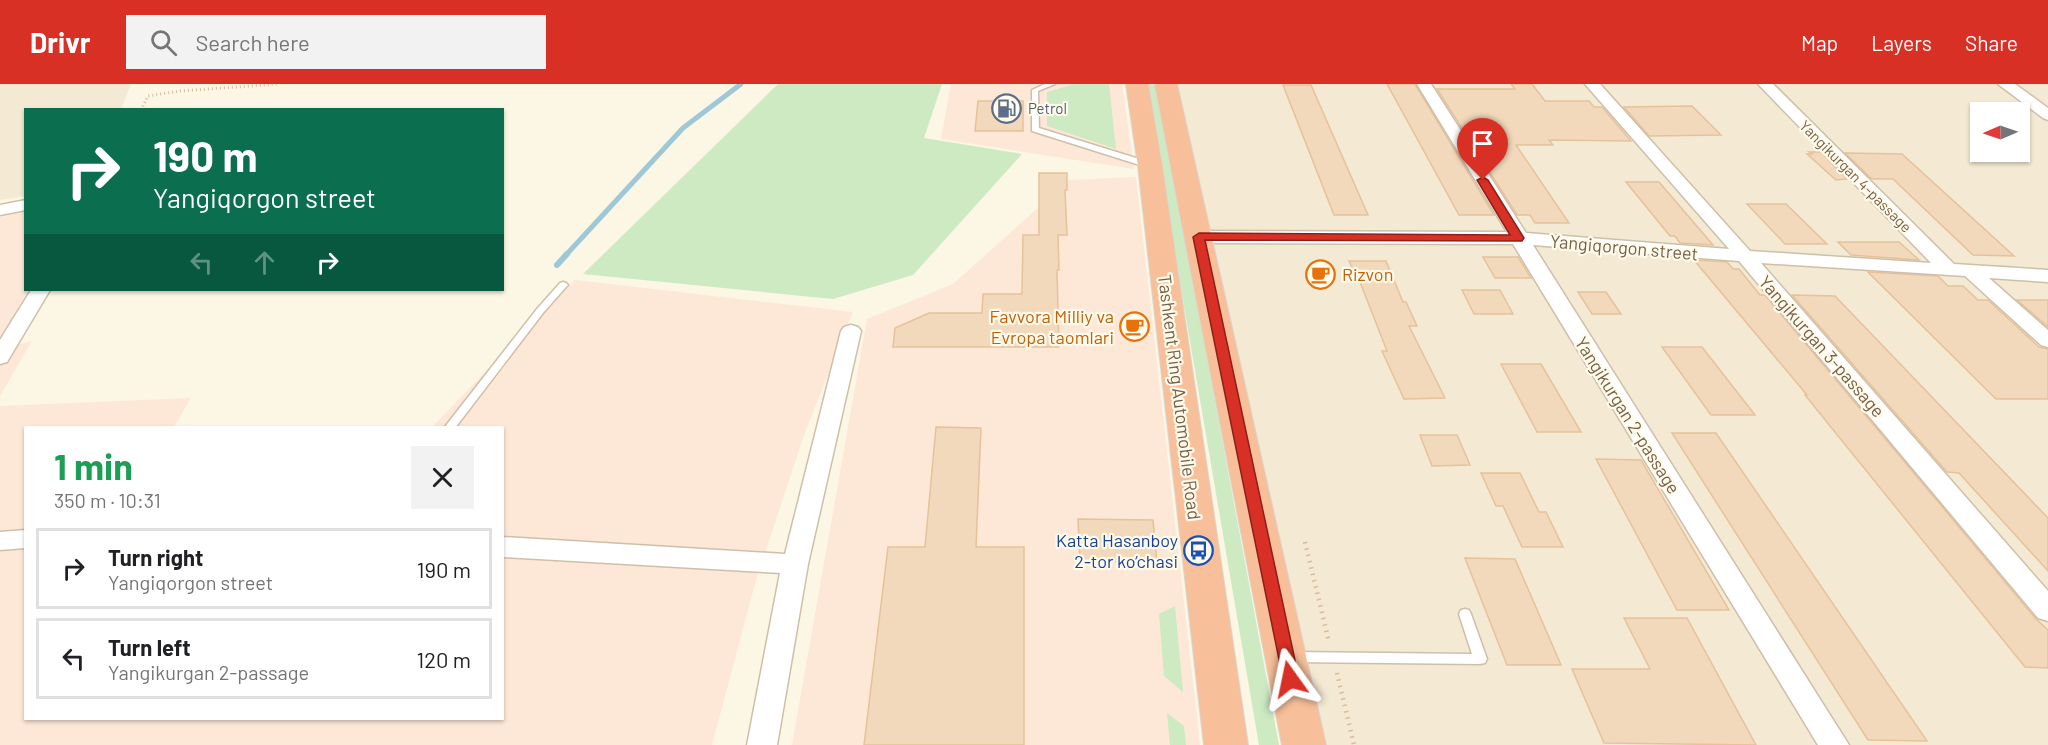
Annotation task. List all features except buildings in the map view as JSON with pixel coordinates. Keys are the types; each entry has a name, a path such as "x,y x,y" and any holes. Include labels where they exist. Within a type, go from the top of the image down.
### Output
{"highway":[{"name":"Tashkent Ring Automobile Road","path":"1137,84 1150,166 1226,745"},
{"path":"1166,84 1304,745"}],"street":[{"name":"Yangikurgan 2-passage","path":"1424,84 1834,745"},
{"name":"Yangikurgan 3-passage","path":"1592,84 1745,256 2048,610"},
{"name":"Yangikurgan 4-passage","path":"1765,84 1947,268"},
{"path":"2005,84 2048,115"},
{"path":"2031,103 2048,104"},
{"path":"0,210 24,205"},
{"name":"Yangiqorgon street","path":"1199,237 1518,238 2048,276"},
{"path":"1970,271 2048,340"},
{"path":"0,357 39,291"},
{"path":"762,745 795,564 851,331"},
{"path":"0,541 24,539"},
{"path":"504,547 795,564"}],"lane":[{"path":"1052,84 1035,90 1035,129 1150,166"},
{"path":"451,426 563,285"},
{"path":"1286,657 1480,658 1465,614"}],"path":[{"path":"142,108 148,96 180,91 278,84"}],"shaded area":[{"path":"0,84 131,84 121,108 24,108 24,196 0,200"},
{"path":"951,84 1122,84 1134,169 941,139"},
{"path":"1166,84 2048,84 2048,745 1320,745"},
{"path":"1136,177 1200,745 792,745 867,319 953,284 1069,180"},
{"path":"24,212 24,291 27,291 0,339 0,217"},
{"path":"575,280 853,312 804,435 756,580 712,745 0,745 0,406 191,398 175,426 24,426 24,720 504,720 504,426 433,426"},
{"path":"32,341 0,396 0,349"}],"green space":[{"path":"778,84 942,84 924,138 1022,154 913,275 833,299 583,274"},
{"path":"1074,84 1109,84 1116,149 1047,126 1047,92"},
{"path":"1146,84 1156,84 1279,745 1259,745"},
{"path":"1175,606 1183,692 1164,676 1159,614"},
{"path":"1167,713 1184,726 1186,745 1170,745"}],"waterway":[{"path":"566,255 683,128 741,84"},
{"path":"557,265 567,254"}],"place":[{"name":"Petrol","path":"1007,108"},
{"name":"Rizvon","path":"1321,274"},
{"name":"Favvora Milliy va Evropa taomlari","path":"1135,326"},
{"name":"Katta Hasanboy 2-tor ko’chasi","path":"1199,550"}],"route":[{"path":"1290,679 1199,237 1518,238 1483,180"}]}
